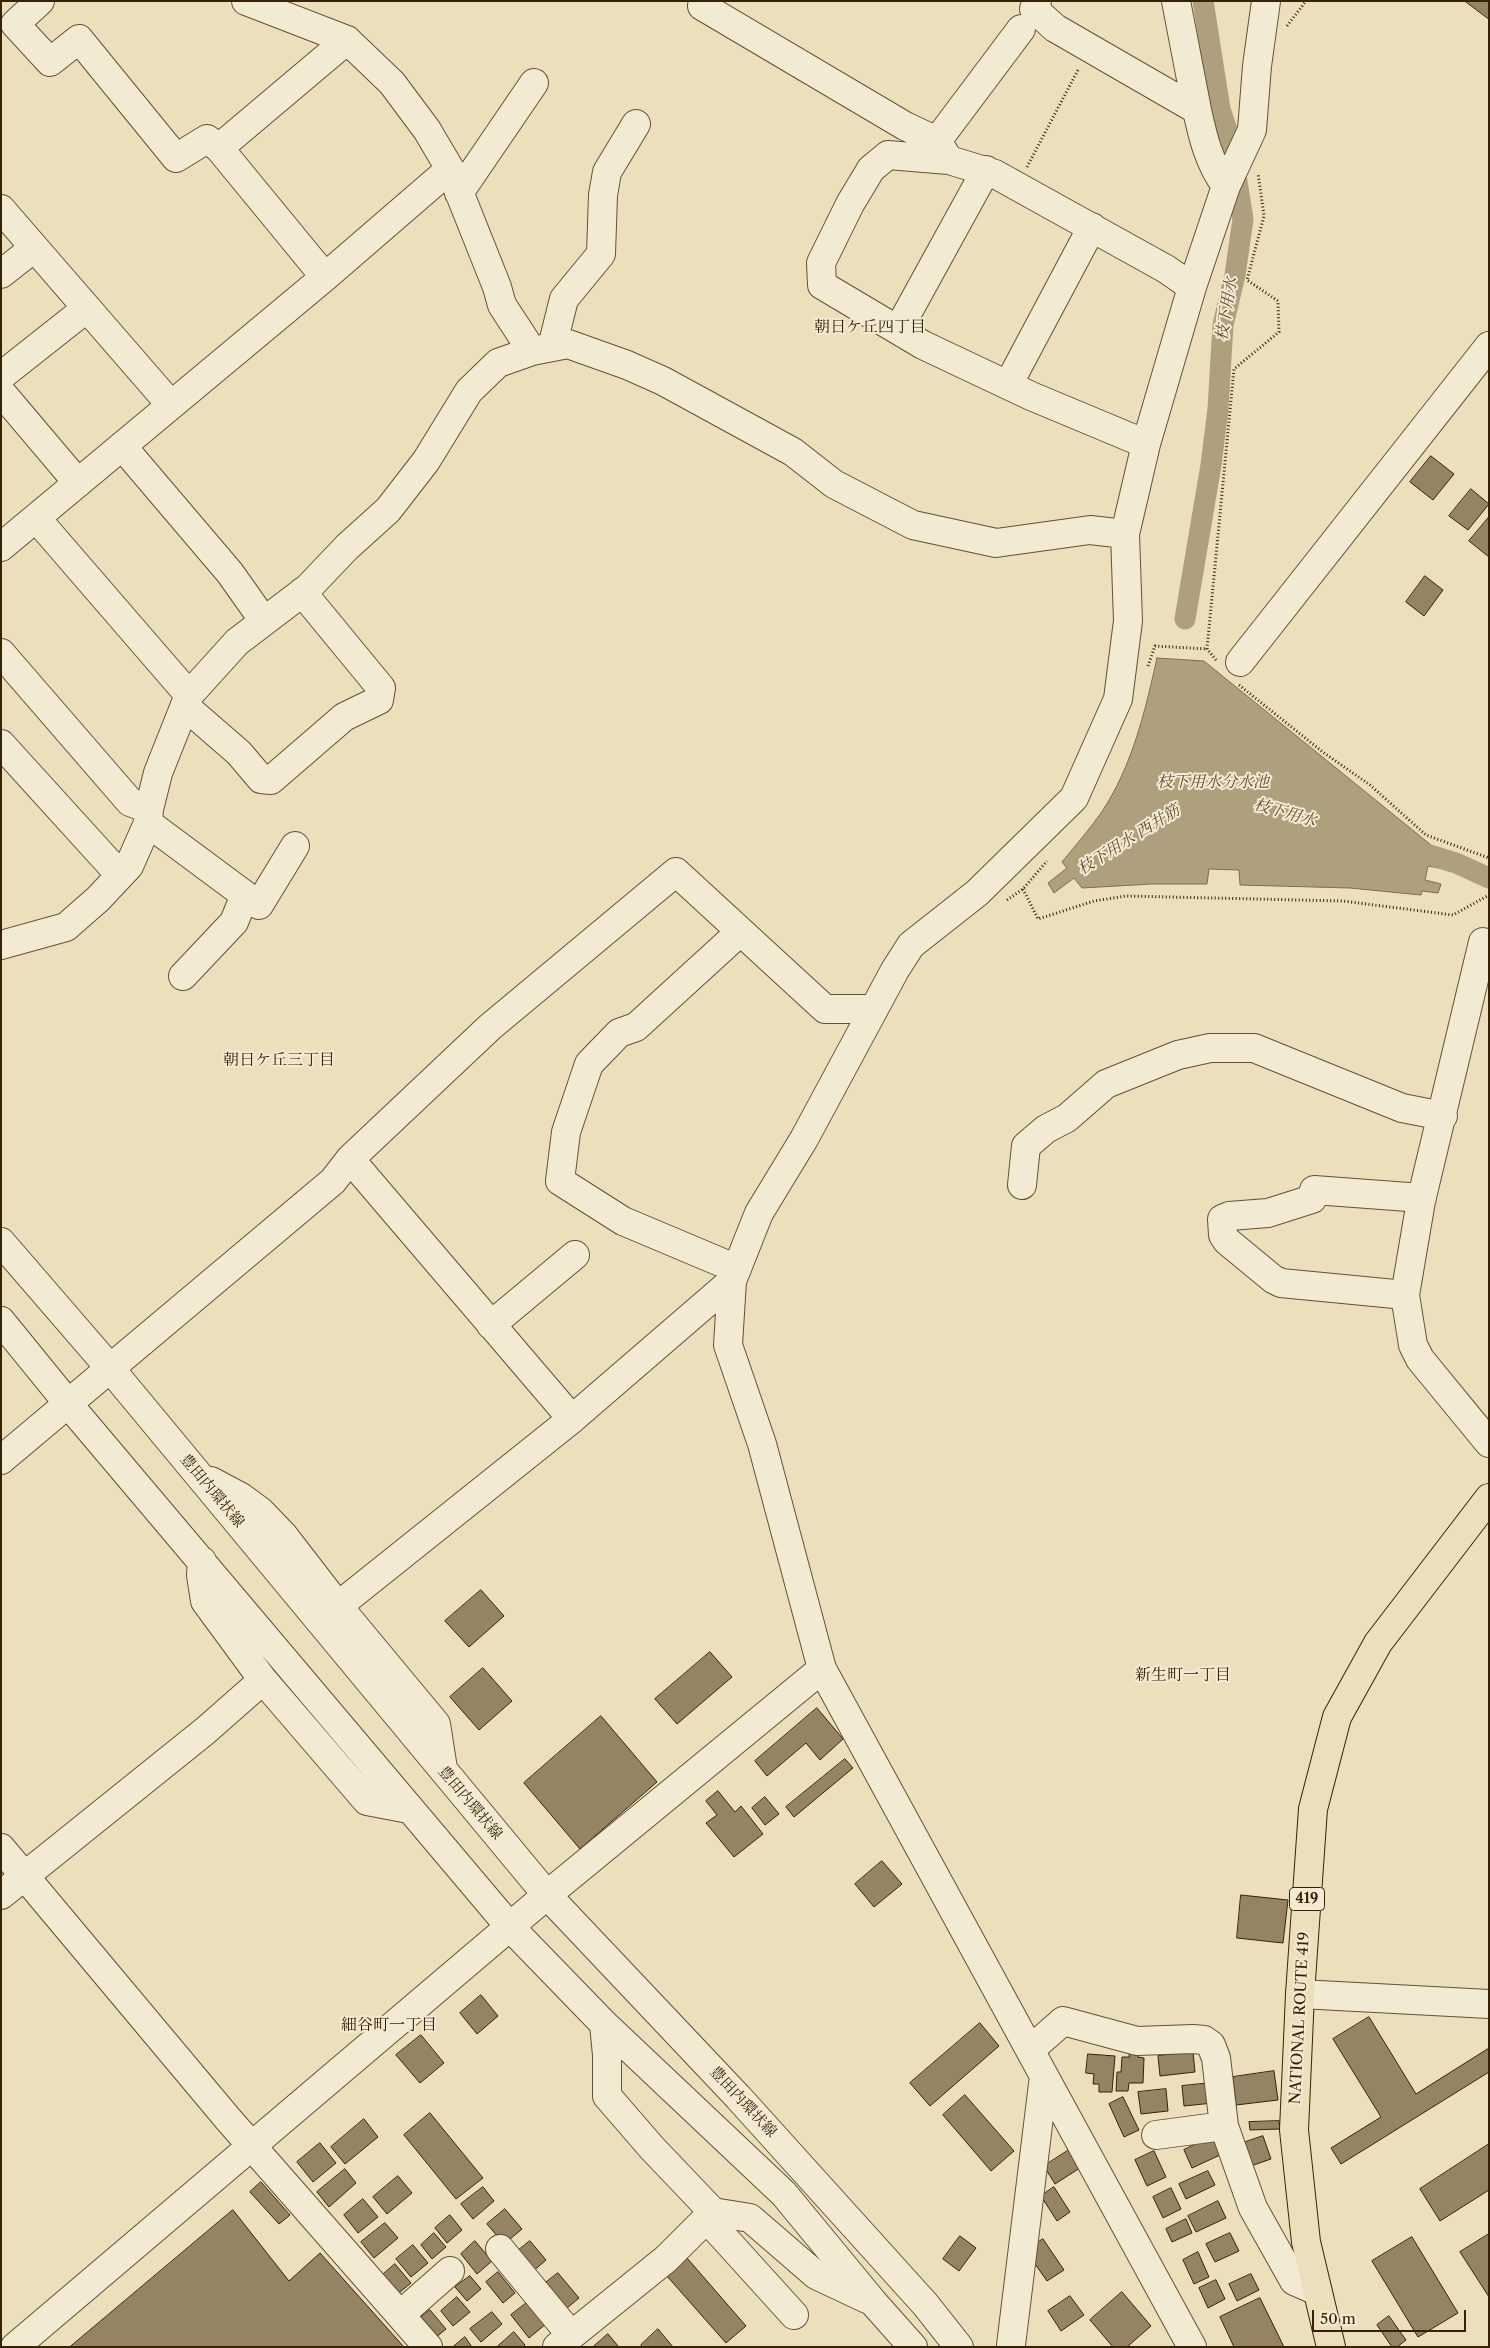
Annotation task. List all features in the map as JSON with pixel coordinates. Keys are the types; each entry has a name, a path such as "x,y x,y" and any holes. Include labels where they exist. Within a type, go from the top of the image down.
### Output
{"highway":[{"name":"NATIONAL ROUTE 419","path":"1330,2347 1306,2242 1294,2130 1300,1994 1313,1809 1337,1717 1378,1643 1489,1498"}],"street":[{"path":"40,1 8,22 50,62 79,39 176,158 207,139 219,148 325,277"},
{"path":"246,1 347,40 392,83 427,130 455,181 497,287 502,306 542,349"},
{"path":"1037,1 1034,9 1055,28 1197,110"},
{"path":"1176,1 1204,142 1214,170 1228,182"},
{"path":"1192,2347 822,1669 762,1444 728,1345 735,1275 759,1212 804,1139 911,945 977,893 1074,798 1118,699 1128,621 1125,534 1146,444 1192,287 1228,182 1252,130 1257,66 1266,1"},
{"path":"702,6 943,150 1017,186 1092,227 1166,269 1192,287"},
{"path":"943,150 1021,29"},
{"path":"219,148 347,40"},
{"path":"1,547 325,277 455,181 534,83"},
{"path":"542,349 564,298 601,254 603,195 607,172 636,124"},
{"path":"943,150 888,155 871,169 854,197 820,263 822,285 923,345 1008,385 1146,444"},
{"path":"898,330 986,170"},
{"path":"1,208 171,405"},
{"path":"1008,385 1092,227"},
{"path":"1,274 34,248"},
{"path":"1,376 87,308"},
{"path":"1,945 66,927 98,899 129,866 148,816 158,774 188,701 237,642 302,592 388,510 426,461 469,391 498,363 542,349 568,344 627,365 663,381 793,452 834,484 913,525 996,543 1090,530 1125,534"},
{"path":"1231,668 1489,346"},
{"path":"1,392 78,483"},
{"path":"122,446 230,573 264,621"},
{"path":"36,518 188,701 239,753 261,779 271,780 344,717 379,700 381,688 302,592"},
{"path":"1,653 130,802 258,905"},
{"path":"1,744 120,875"},
{"path":"182,976 234,922 258,905 295,846"},
{"path":"1,1460 69,1405 109,1367 333,1181 350,1160 490,1027 676,872 825,1009 874,1009"},
{"path":"735,1275 623,1221 560,1181 566,1132 589,1064 619,1033 636,1027 740,932"},
{"path":"1483,942 1422,1198 1405,1295 1412,1345 1420,1359 1489,1443"},
{"path":"1022,1185 1026,1146 1046,1128 1066,1118 1106,1084 1178,1055 1210,1048 1254,1048 1402,1108 1443,1116"},
{"path":"350,1160 572,1419"},
{"path":"1405,1295 1281,1283 1273,1279 1227,1241 1223,1235 1222,1219 1229,1216 1268,1213 1312,1199 1314,1190 1422,1198"},
{"name":"豊田内環状線","path":"1,1242 109,1367 547,1895 738,2097 925,2304 959,2347"},
{"path":"491,1325 575,1255"},
{"path":"338,1606 572,1419 735,1275"},
{"path":"1,1321 69,1405 510,1927 604,2024 784,2194 873,2302 913,2347"},
{"path":"197,1474 241,1497 260,1511 284,1536 338,1606 436,1724 443,1770"},
{"path":"202,1561 205,1601 263,1680 367,1801 409,1809"},
{"path":"15,2347 547,1895 822,1669"},
{"path":"1,1895 204,1731 263,1680"},
{"path":"1,1848 228,2119 253,2145 428,2347"},
{"path":"1300,1994 1489,2004"},
{"path":"1030,2050 1063,2022 1137,2041 1204,2040 1211,2045 1216,2058 1224,2126 1254,2208 1294,2281 1317,2291"},
{"path":"604,2024 608,2055 607,2096 794,2315"},
{"path":"1017,2346 1044,2076"},
{"path":"1156,2135 1224,2126"},
{"path":"500,2249 564,2341 666,2258 710,2215 750,2218 816,2274 873,2302"},
{"path":"400,2315 450,2272"}],"path":[{"path":"1017,186 1090,48"},
{"path":"1206,649 1234,369 1279,332 1278,301 1247,280 1264,216 1257,168"},
{"path":"1145,673 1155,646 1206,649 1231,668 1324,753 1370,785 1426,835 1489,858"},
{"path":"998,906 1023,889 1052,854"},
{"path":"1023,889 1038,919 1094,901 1126,896 1343,901 1453,916 1489,895"}],"water":[{"name":"枝下用水分水池","path":"1157,658 1204,661 1431,845 1430,849 1458,855 1455,871 1428,866 1425,880 1441,884 1438,893 1422,891 1421,895 1350,888 1240,885 1239,870 1209,869 1207,884 1152,884 1082,888 1074,878 1054,893 1048,883 1067,868 1062,862 1101,813 1121,777 1142,719"}],"building":[{"path":"1465,1 1489,1 1489,19"},
{"path":"1431,456 1454,474 1433,500 1410,482"},
{"path":"1471,489 1489,504 1468,530 1449,516"},
{"path":"1489,517 1489,557 1469,541"},
{"path":"1425,576 1443,590 1424,616 1406,602"},
{"path":"481,1590 504,1616 469,1647 445,1621"},
{"path":"710,1652 732,1677 677,1724 655,1699"},
{"path":"483,1668 512,1701 479,1730 450,1697"},
{"path":"817,1708 843,1739 820,1760 806,1743 767,1776 755,1761"},
{"path":"601,1716 657,1782 580,1849 524,1783"},
{"path":"845,1759 853,1768 794,1817 786,1807"},
{"path":"718,1791 735,1812 741,1806 763,1834 734,1857 706,1823 717,1815 706,1801"},
{"path":"765,1797 779,1814 765,1825 752,1808"},
{"path":"882,1861 902,1884 874,1907 855,1884"},
{"path":"1241,1895 1288,1900 1283,1943 1237,1938"},
{"path":"481,1995 498,2016 477,2034 460,2013"},
{"path":"1369,2017 1416,2094 1489,2048 1489,2072 1341,2164 1331,2148 1381,2117 1333,2039"},
{"path":"980,2023 999,2046 930,2106 910,2083"},
{"path":"421,2035 444,2063 420,2083 396,2055"},
{"path":"1129,2051 1138,2051 1138,2057 1144,2058 1143,2083 1129,2083 1128,2091 1116,2091 1117,2072 1121,2072 1122,2057 1129,2057"},
{"path":"1193,2052 1195,2072 1160,2076 1158,2056"},
{"path":"1088,2054 1115,2056 1112,2092 1099,2092 1099,2084 1093,2084 1094,2074 1086,2073"},
{"path":"1274,2071 1278,2100 1236,2105 1233,2077"},
{"path":"1211,2083 1213,2103 1184,2106 1182,2086"},
{"path":"1166,2089 1168,2111 1141,2114 1138,2092"},
{"path":"965,2095 1014,2151 991,2171 943,2115"},
{"path":"1123,2097 1139,2130 1124,2137 1109,2104"},
{"path":"430,2113 483,2178 456,2199 404,2135"},
{"path":"364,2119 378,2137 345,2164 331,2147"},
{"path":"1279,2121 1280,2129 1250,2130 1249,2122"},
{"path":"1212,2136 1220,2155 1192,2168 1184,2150"},
{"path":"1263,2136 1271,2159 1248,2167 1240,2144"},
{"path":"320,2143 336,2163 313,2182 297,2162"},
{"path":"1489,2144 1489,2190 1440,2221 1420,2189"},
{"path":"1069,2150 1080,2168 1055,2184 1044,2166"},
{"path":"1154,2151 1166,2177 1147,2186 1135,2160"},
{"path":"345,2169 356,2183 329,2207 317,2192"},
{"path":"1208,2171 1215,2185 1186,2199 1179,2184"},
{"path":"398,2176 412,2193 387,2214 373,2197"},
{"path":"261,2182 290,2215 279,2224 250,2192"},
{"path":"483,2187 494,2201 473,2219 461,2204"},
{"path":"1054,2187 1070,2212 1057,2221 1041,2196"},
{"path":"1171,2188 1181,2209 1163,2218 1153,2197"},
{"path":"363,2199 378,2217 358,2233 344,2215"},
{"path":"1218,2201 1226,2218 1196,2232 1188,2216"},
{"path":"505,2209 522,2229 504,2244 487,2224"},
{"path":"233,2210 289,2281 320,2253 404,2347 70,2347"},
{"path":"450,2215 462,2230 447,2243 435,2228"},
{"path":"1186,2219 1192,2233 1172,2242 1166,2229"},
{"path":"385,2223 398,2238 374,2258 361,2242"},
{"path":"434,2233 446,2247 432,2259 421,2245"},
{"path":"1230,2233 1239,2251 1215,2262 1206,2244"},
{"path":"1489,2234 1489,2297 1460,2252"},
{"path":"960,2236 976,2248 959,2271 943,2259"},
{"path":"1412,2237 1458,2313 1418,2337 1372,2261"},
{"path":"1043,2239 1064,2270 1047,2281 1026,2251"},
{"path":"475,2241 492,2261 477,2274 461,2254"},
{"path":"530,2241 546,2260 531,2273 515,2253"},
{"path":"413,2245 428,2263 411,2277 396,2259"},
{"path":"1198,2252 1209,2277 1194,2284 1183,2260"},
{"path":"687,2258 746,2326 726,2343 666,2275"},
{"path":"395,2264 411,2283 394,2297 379,2278"},
{"path":"498,2272 515,2293 503,2303 486,2282"},
{"path":"558,2273 579,2298 560,2314 539,2288"},
{"path":"1251,2274 1259,2290 1237,2301 1229,2284"},
{"path":"470,2276 481,2289 467,2301 455,2287"},
{"path":"1216,2280 1225,2299 1208,2308 1199,2288"},
{"path":"1122,2292 1151,2326 1127,2347 1113,2347 1090,2320"},
{"path":"1070,2296 1084,2315 1061,2331 1048,2311"},
{"path":"457,2297 470,2312 453,2326 441,2311"},
{"path":"1260,2298 1284,2347 1234,2347 1220,2317"},
{"path":"529,2301 547,2323 529,2338 511,2315"},
{"path":"430,2310 446,2329 435,2338 419,2319"},
{"path":"492,2312 502,2324 481,2342 470,2329"},
{"path":"1389,2316 1406,2340 1397,2347 1392,2347 1377,2325"},
{"path":"658,2329 673,2347 643,2347 641,2345"},
{"path":"514,2332 525,2345 523,2347 497,2347"},
{"path":"608,2334 619,2347 593,2347"},
{"path":"465,2337 472,2347 453,2347"}],"waterway":[{"name":"枝下用水","path":"1185,619 1211,465 1218,409 1223,325 1235,275 1243,219 1230,139 1220,109 1203,1"},
{"name":"枝下用水","path":"1430,855 1456,863 1489,878"}],"district":[{"name":"朝日ケ丘四丁目","path":"870,327"},
{"name":"朝日ケ丘三丁目","path":"279,1060"},
{"name":"新生町一丁目","path":"1183,1675"},
{"name":"細谷町一丁目","path":"389,2025"}],"water label":[{"name":"枝下用水 西井筋","path":"1129,840"}]}
